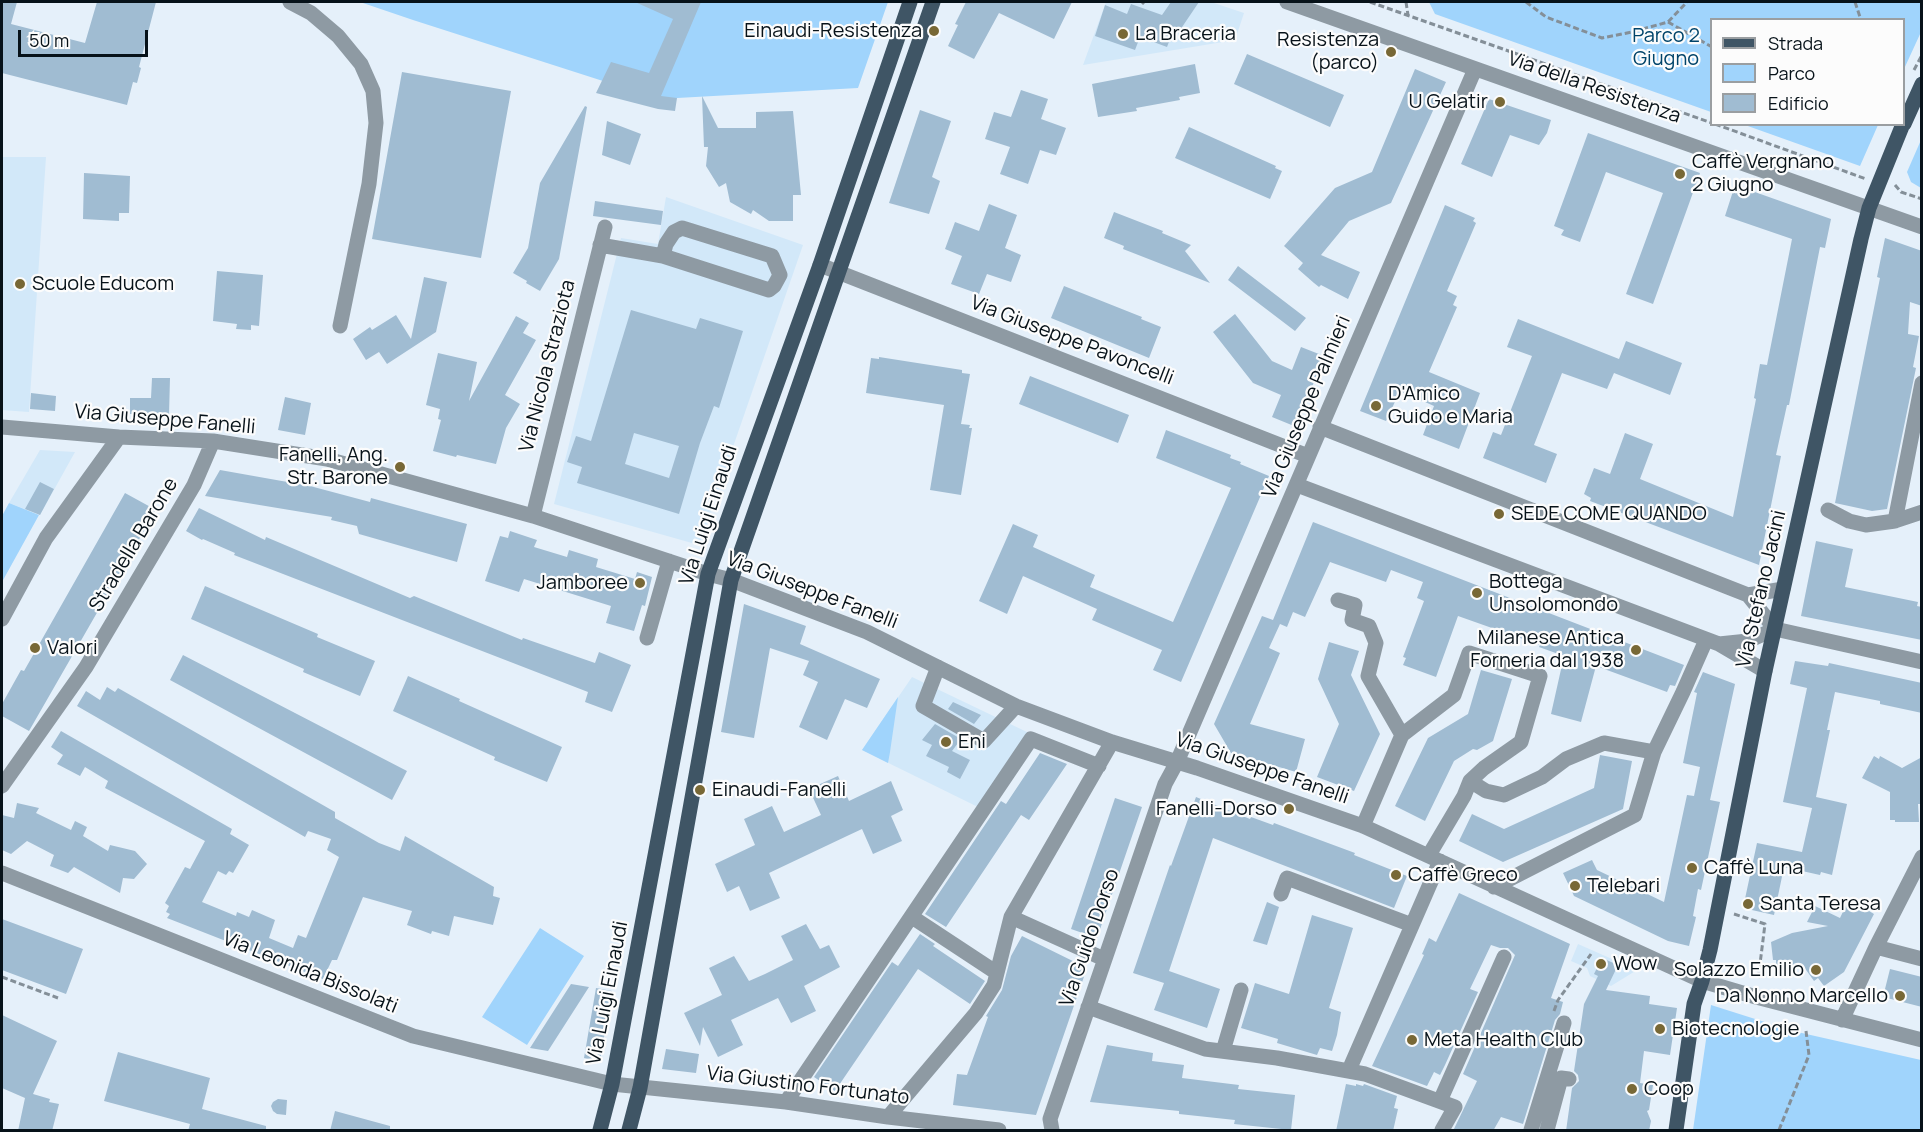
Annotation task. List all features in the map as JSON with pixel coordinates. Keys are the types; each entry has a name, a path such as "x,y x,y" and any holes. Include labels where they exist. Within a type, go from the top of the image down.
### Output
{"main road":[{"name":"Via Luigi Einaudi","path":"600,1131 612,1084 708,574 820,266 910,2"},
{"path":"629,1131 640,1088 731,580 933,2"},
{"name":"Via Stefano Jacini","path":"1905,120 1922,84"},
{"name":"Via Stefano Jacini","path":"1676,1131 1694,1004 1702,981 1718,909 1765,671 1869,208 1902,126"}],"street":[{"path":"290,2 311,13 338,36 361,64 373,91 376,123 369,184 340,326"},
{"name":"Via della Resistenza","path":"1287,2 1922,226"},
{"name":"Via Giuseppe Palmieri","path":"1177,762 1475,69"},
{"name":"Via Nicola Straziota","path":"533,516 605,227"},
{"path":"600,245 663,256 769,291 780,275 772,256 682,228 674,232 666,244 663,256"},
{"name":"Via Giuseppe Pavoncelli","path":"820,266 1308,456"},
{"path":"1895,521 1921,386"},
{"name":"Via Giuseppe Fanelli","path":"2,427 119,437 213,441 327,459 533,516 731,580 867,632 1016,706 1112,742 1363,826 1702,981 1922,1040"},
{"path":"1320,427 1748,595 1784,590"},
{"path":"2,619 46,538 119,437"},
{"name":"Stradella Barone","path":"2,786 86,667 194,485 213,441"},
{"path":"1296,485 1713,642 1765,671"},
{"path":"1828,510 1850,521 1866,525 1895,521 1922,512"},
{"path":"647,638 669,561"},
{"path":"1748,595 1775,629"},
{"path":"1338,600 1355,605 1352,620 1369,626 1376,643 1368,676 1402,735"},
{"path":"1713,642 1748,641 1775,629 1922,662"},
{"path":"1494,887 1635,815 1654,752 1683,692 1713,642"},
{"path":"1349,1070 1412,925 1435,858 1470,781 1484,768 1521,742 1540,676 1469,653 1454,695 1402,735 1363,826"},
{"path":"938,667 923,706 984,741 1016,706"},
{"path":"786,1102 1031,739 1099,766"},
{"path":"888,1118 976,1013 994,985 1011,917 1112,742"},
{"path":"1470,781 1486,792 1504,795 1542,777 1566,759 1604,743 1654,752"},
{"name":"Via Guido Dorso","path":"1052,1131 1050,1119 1104,959 1165,784 1177,762"},
{"path":"1842,1020 1922,857"},
{"name":"Via Leonida Bissolati","path":"2,873 413,1036 612,1084"},
{"path":"1281,894 1287,878 1412,925"},
{"path":"912,917 997,973"},
{"path":"1011,917 1104,959"},
{"path":"1876,947 1922,959"},
{"path":"1440,1101 1504,957"},
{"path":"1223,1051 1241,990"},
{"path":"1088,1007 1205,1049 1349,1070 1440,1101 1455,1107 1442,1131"},
{"path":"1531,1131 1564,1023"},
{"path":"1547,1131 1561,1078 1569,1079"},
{"name":"Via Giustino Fortunato","path":"612,1084 786,1102 888,1118 999,1131"}],"path":[{"path":"1370,2 1710,123"},
{"path":"1406,2 1408,15"},
{"path":"1526,2 1546,17 1602,38 1668,22 1687,2"},
{"path":"1855,2 1860,18"},
{"path":"1668,22 1710,46"},
{"path":"1719,126 1866,179 1869,171"},
{"path":"1894,180 1895,186 1901,192 1922,199"},
{"path":"1718,909 1765,924 1755,997"},
{"path":"1556,1003 1591,954"},
{"path":"2,977 58,998"},
{"path":"1779,1131 1809,1055 1806,1031"}],"shaded area":[{"path":"1106,2 1211,2 1244,13 1235,40 1083,65"},
{"name":"Scuole Educom","path":"2,157 46,157 29,412 2,410"},
{"path":"666,197 803,245 699,545 554,504 621,238 658,244"},
{"path":"40,450 75,452 40,515 9,503"},
{"name":"Eni","path":"912,677 1029,733 980,808 862,750"},
{"name":"Wow","path":"1578,944 1637,970 1611,986 1590,976 1587,968 1571,961"}],"green space":[{"path":"360,2 888,2 858,88 659,99"},
{"name":"Parco 2 Giugno","path":"1429,2 1921,2 1921,32 1905,67 1905,18 1710,18 1710,112 1435,14"},
{"path":"1748,126 1877,126 1860,166"},
{"path":"1921,140 1921,188 1911,182 1907,172"},
{"path":"9,503 39,515 2,582 2,516"},
{"path":"898,697 890,752 888,763 862,750"},
{"path":"540,928 584,956 527,1045 482,1017"},
{"path":"1711,1005 1793,1031 1921,1060 1921,1130 1693,1130"}],"building":[{"path":"2,2 17,2 11,24 85,43 97,2 156,2 137,83 133,82 127,105 2,73"},
{"path":"635,2 701,2 661,96 677,98 675,111 658,109 596,93 611,62 649,73 673,19"},
{"path":"966,2 1072,2 1054,39 999,13 974,59 948,46 958,25 955,24"},
{"path":"1171,2 1199,2 1178,33 1173,31 1167,47 1140,37 1135,50 1095,36 1105,5 1127,14 1131,4 1162,15"},
{"path":"1247,54 1344,95 1330,127 1234,84"},
{"path":"1195,64 1200,93 1179,97 1180,100 1136,108 1137,111 1098,117 1092,84"},
{"path":"1415,69 1446,82 1391,203 1349,221 1321,255 1360,272 1348,299 1314,283 1298,269 1303,263 1284,246 1335,188 1372,172"},
{"path":"402,72 511,91 481,258 372,239"},
{"path":"1021,90 1048,99 1041,119 1066,128 1056,155 1040,150 1028,184 1000,174 1010,147 985,139 994,112 1011,117"},
{"path":"702,96 718,128 756,128 756,112 793,111 801,195 793,195 793,221 769,221 753,210 751,214 730,202 726,183 719,187 706,166 708,147 704,147"},
{"path":"1489,99 1551,120 1547,133 1539,145 1510,135 1492,177 1461,164"},
{"path":"585,106 587,107 559,259 540,291 513,273 528,248 540,183"},
{"path":"920,110 951,121 932,177 940,181 929,214 889,203"},
{"path":"607,121 641,134 630,165 602,155"},
{"path":"1189,127 1276,166 1275,168 1282,171 1270,199 1175,158"},
{"path":"1588,133 1700,173 1653,304 1626,294 1663,193 1606,172 1580,242 1561,235 1564,230 1554,226"},
{"path":"84,173 130,176 129,213 119,213 119,221 83,219"},
{"path":"1735,185 1831,219 1825,248 1820,247 1789,405 1787,405 1776,455 1781,456 1759,565 1590,501 1591,498 1584,494 1594,468 1610,474 1625,433 1653,444 1640,479 1733,517 1756,399 1754,398 1760,364 1767,365 1792,239 1725,216"},
{"path":"595,201 663,211 661,225 593,216"},
{"path":"989,204 1017,215 1005,248 1021,255 1011,282 987,274 979,294 951,284 962,256 945,249 955,222 979,231"},
{"path":"1445,205 1475,218 1473,221 1476,223 1447,291 1457,296 1453,305 1457,307 1429,372 1480,393 1459,449 1423,435 1434,406 1400,391 1386,421 1360,411"},
{"path":"1114,212 1163,231 1162,233 1191,245 1185,251 1210,283 1123,249 1124,246 1104,238"},
{"path":"1885,238 1922,251 1922,306 1910,302 1908,334 1919,336 1913,367 1916,368 1887,509 1872,511 1835,503 1880,278 1877,277"},
{"path":"1238,266 1306,318 1295,331 1228,280"},
{"path":"217,271 263,275 259,326 251,325 251,330 236,329 237,324 213,321"},
{"path":"424,277 447,282 436,332 387,364 379,352 366,360 353,339 370,327 372,330 396,315 411,339"},
{"path":"1064,286 1142,317 1141,319 1161,327 1149,358 1051,318"},
{"path":"631,310 696,329 700,318 743,331 719,408 714,406 700,443 679,514 577,483 582,467 567,462 576,436 591,441","holes":["634,433 679,446 669,478 625,464"]},
{"path":"1235,314 1272,361 1292,370 1301,347 1324,356 1302,413 1300,412 1294,426 1272,417 1281,395 1253,383 1213,332"},
{"path":"516,316 529,323 523,333 536,340 505,395 520,404 506,428 496,464 433,451 441,420 438,419 440,409 426,405 438,353 477,362 469,401"},
{"path":"1518,319 1619,359 1626,341 1682,363 1670,395 1614,373 1607,389 1562,373 1534,445 1557,454 1546,483 1483,458 1493,432 1501,435 1532,356 1507,347"},
{"path":"879,357 962,370 962,373 970,374 961,424 970,425 969,428 972,428 961,495 930,490 944,405 866,393 871,358 879,359"},
{"path":"1030,376 1129,415 1118,443 1019,404"},
{"path":"152,378 170,378 169,415 130,414 130,398 151,398"},
{"path":"31,393 56,396 55,411 30,409"},
{"path":"285,397 311,403 305,435 278,430"},
{"path":"1166,430 1231,455 1230,458 1241,462 1240,464 1269,476 1181,682 1153,670 1162,650 1092,620 1097,609 1023,576 1007,614 979,601 1013,524 1038,535 1033,547 1095,575 1090,587 1173,622 1231,488 1156,458"},
{"path":"220,470 310,486 370,502 371,498 467,524 457,562 359,534 357,526 331,520 332,517 205,496"},
{"path":"40,482 54,489 40,515 25,509"},
{"path":"125,493 156,510 29,731 2,716 2,704 21,670 24,671"},
{"path":"199,508 265,540 266,537 410,598 414,596 522,640 523,638 595,663 599,652 631,665 612,712 585,702 588,692 234,555 235,553 202,540 186,531"},
{"path":"1313,522 1684,665 1675,686 1670,685 1667,692 1596,666 1581,722 1551,714 1564,656 1539,647 1540,645 1458,616 1436,677 1403,665 1406,658 1403,657 1424,601 1417,598 1423,582 1391,570 1386,582 1330,562 1305,617 1293,612 1287,627 1280,624 1269,648 1280,653 1250,724 1305,739 1296,772 1231,753 1214,724 1262,616 1273,620"},
{"path":"510,531 537,540 534,547 567,557 569,550 598,559 596,567 635,579 637,572 652,577 645,606 642,605 634,631 606,623 611,606 524,579 519,592 485,581 500,536 508,538"},
{"path":"1816,541 1853,549 1845,587 1918,602 1917,606 1922,607 1922,640 1801,616"},
{"path":"205,586 375,661 360,696 191,619"},
{"path":"744,604 806,626 800,644 880,679 867,708 845,699 827,740 799,727 818,682 803,675 809,661 770,648 754,738 721,732"},
{"path":"1329,642 1359,651 1351,675 1380,734 1354,791 1317,777 1339,724 1318,679"},
{"path":"183,655 407,771 392,800 170,680"},
{"path":"1795,661 1828,666 1829,663 1922,683 1922,713 1880,704 1880,701 1835,692 1827,730 1830,730 1816,797 1847,804 1832,875 1821,872 1820,875 1784,867 1774,915 1743,908 1757,843 1802,852 1812,808 1783,802 1807,688 1790,684"},
{"path":"1481,670 1512,679 1493,741 1477,750 1473,749 1454,761 1425,821 1395,806 1428,738 1468,714"},
{"path":"1703,672 1735,684 1710,800 1720,802 1701,890 1698,889 1693,916 1696,917 1689,946 1668,941 1574,896 1563,873 1592,860 1597,870 1664,902 1687,795 1694,796 1700,767 1683,763 1697,693 1694,692"},
{"path":"408,676 562,747 547,782 494,760 495,757 393,711"},
{"path":"107,687 115,692 118,688 335,812 335,818 379,843 400,851 405,836 494,887 493,896 500,898 493,925 454,916 449,936 432,931 431,934 407,925 412,911 363,897 337,960 332,960 323,979 167,918 170,914 166,912 169,906 165,903 185,867 190,869 205,841 105,788 108,781 85,767 80,776 57,764 63,755 51,747 61,731 232,829 230,834 249,845 233,873 229,871 226,875 218,871 202,902 236,916 237,912 249,917 252,910 275,920 269,938 293,948 298,935 306,938 339,857 327,850 331,839 308,831 305,837 77,706 86,691 100,700"},
{"path":"953,702 981,715 974,724 948,709"},
{"path":"935,724 961,739 952,751 970,760 960,779 947,772 949,767 926,756 932,745 922,740"},
{"path":"1040,753 1067,764 1029,820 1021,815 946,927 925,914 1001,801 1006,804"},
{"path":"1600,755 1632,761 1623,809 1503,862 1459,841 1472,814 1504,829 1594,788"},
{"path":"1874,756 1879,759 1880,756 1902,768 1922,757 1922,804 1918,804 1919,822 1890,820 1890,792 1862,778"},
{"path":"838,776 849,801 891,781 903,810 891,816 902,841 873,854 862,829 769,873 780,898 750,911 739,886 727,892 715,864 755,845 744,819 772,806 784,832 821,815 809,789"},
{"path":"1196,797 1250,819 1251,817 1273,825 1274,823 1355,853 1354,855 1407,876 1394,908 1213,838 1169,971 1220,989 1207,1028 1154,1010 1164,983 1133,973"},
{"path":"1115,798 1142,807 1097,938 1071,929"},
{"path":"17,803 39,808 36,813 71,830 75,821 87,827 83,836 108,851 110,845 135,851 147,864 134,879 123,878 120,893 74,867 68,873 50,866 54,855 27,841 11,854 2,850 2,815 14,818"},
{"path":"1459,893 1570,944 1551,998 1563,1002 1560,1014 1555,1020 1523,1124 1501,1117 1493,1131 1453,1131 1477,1081 1463,1074 1515,955 1508,948 1491,945 1470,989 1478,992 1440,1075 1434,1072 1427,1086 1372,1066 1424,955 1422,954 1429,938 1436,942"},
{"path":"1849,899 1874,914 1844,972 1824,986 1818,978 1814,981 1804,967 1785,969 1785,965 1776,965 1776,960 1773,960 1771,942 1792,933 1828,926 1807,922 1815,906 1840,918"},
{"path":"1267,902 1279,907 1267,945 1253,941"},
{"path":"1312,915 1353,928 1329,1008 1341,1012 1337,1035 1332,1051 1320,1048 1317,1055 1277,1043 1278,1039 1241,1028 1255,983 1289,994"},
{"path":"2,919 83,949 66,994 2,970"},
{"path":"806,924 820,949 829,945 840,967 804,986 816,1011 791,1023 778,998 731,1020 743,1045 718,1057 703,1027 700,1046 684,1013 722,995 709,968 734,956 749,981 765,974 793,960 781,936"},
{"path":"920,934 935,944 933,946 985,981 970,1004 918,969 835,1091 814,1077 892,962 898,966"},
{"path":"1022,936 1087,968 1036,1115 953,1105 957,1074 967,1075 988,1017 986,1016 1002,990 1011,956"},
{"path":"1602,958 1618,965 1606,990 1650,996 1649,1004 1677,1008 1670,1055 1644,1051 1640,1083 1653,1085 1647,1111 1651,1121 1649,1131 1566,1131 1572,1088 1579,1081 1574,1071 1584,1004 1598,976 1594,974"},
{"path":"1890,969 1922,977 1922,1007 1883,997"},
{"path":"571,984 589,987 548,1051 530,1048"},
{"path":"596,988 612,991 600,1061 584,1058"},
{"path":"2,1015 57,1041 33,1094 59,1104 52,1131 18,1131 25,1098 2,1088"},
{"path":"1107,1045 1153,1053 1152,1061 1184,1065 1182,1078 1239,1085 1238,1089 1295,1095 1291,1130 1234,1124 1235,1120 1179,1114 1179,1111 1090,1102"},
{"path":"666,1049 699,1054 696,1073 662,1069"},
{"path":"118,1052 210,1078 202,1109 266,1126 266,1131 188,1131 190,1124 104,1101"},
{"path":"1346,1084 1363,1086 1364,1084 1397,1096 1394,1108 1398,1109 1393,1131 1336,1131"},
{"path":"278,1099 287,1100 286,1115 273,1111 271,1106"},
{"path":"335,1111 390,1126 390,1131 330,1131"}],"place":[{"name":"Einaudi-Resistenza","path":"934,31"},
{"name":"La Braceria","path":"1123,34"},
{"name":"Resistenza (parco)","path":"1391,52"},
{"name":"U Gelatir","path":"1500,102"},
{"name":"Caffè Vergnano 2 Giugno","path":"1680,174"},
{"name":"Scuole Educom","path":"20,284"},
{"name":"D'Amico Guido e Maria","path":"1376,406"},
{"name":"Fanelli, Ang. Str. Barone","path":"400,467"},
{"name":"SEDE COME QUANDO","path":"1499,514"},
{"name":"Jamboree","path":"640,583"},
{"name":"Bottega Unsolomondo","path":"1477,593"},
{"name":"Valori","path":"35,648"},
{"name":"Milanese Antica Forneria dal 1938","path":"1636,650"},
{"name":"Eni","path":"946,742"},
{"name":"Einaudi-Fanelli","path":"700,790"},
{"name":"Fanelli-Dorso","path":"1289,809"},
{"name":"Caffè Luna","path":"1692,868"},
{"name":"Caffè Greco","path":"1396,875"},
{"name":"Telebari","path":"1575,886"},
{"name":"Santa Teresa","path":"1748,904"},
{"name":"Wow","path":"1601,964"},
{"name":"Solazzo Emilio","path":"1816,970"},
{"name":"Da Nonno Marcello","path":"1900,996"},
{"name":"Biotecnologie","path":"1660,1029"},
{"name":"Meta Health Club","path":"1412,1040"},
{"name":"Coop","path":"1632,1089"}]}
